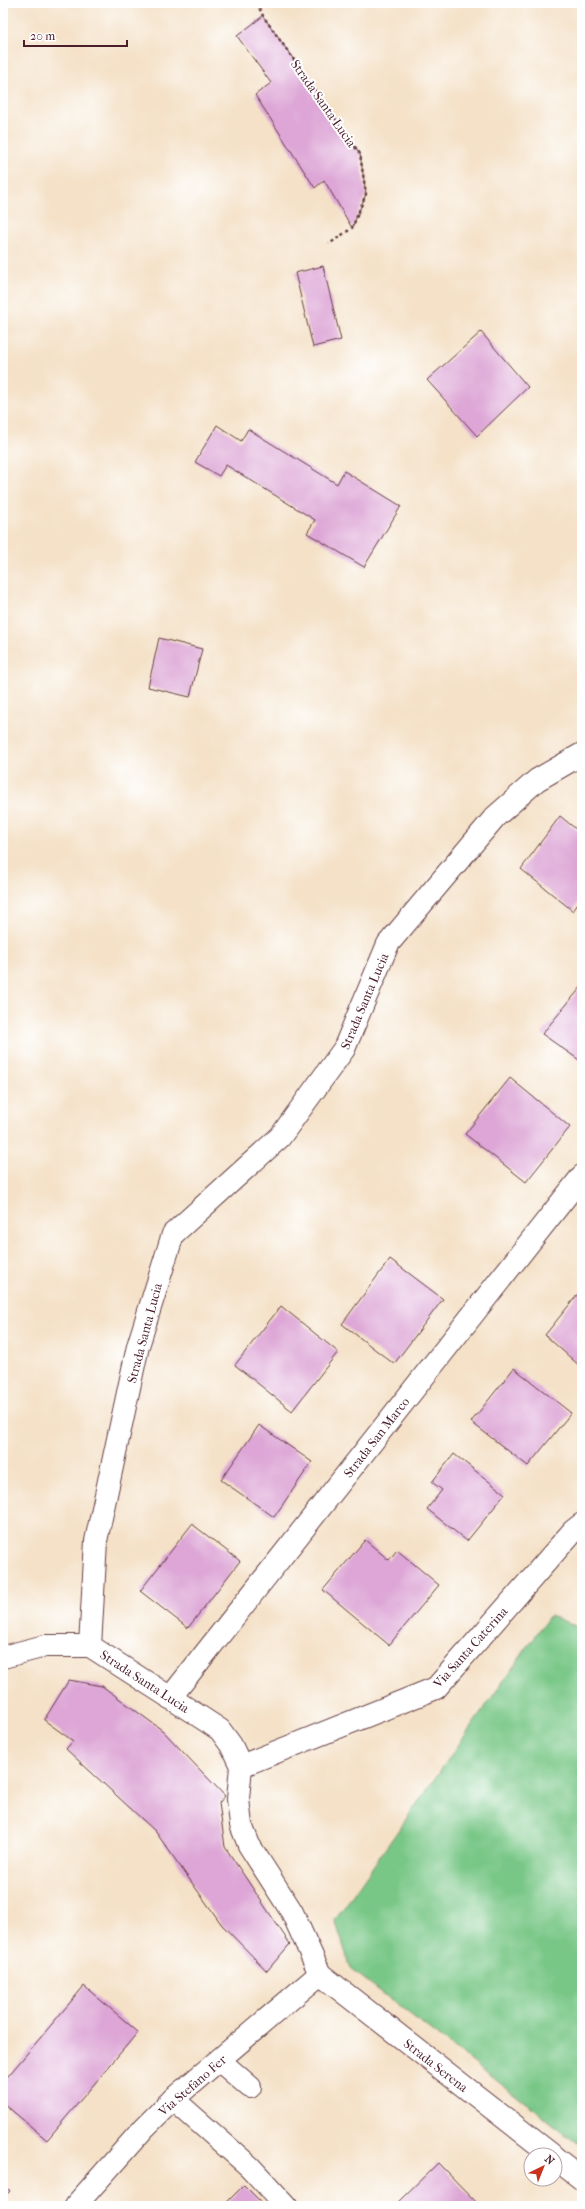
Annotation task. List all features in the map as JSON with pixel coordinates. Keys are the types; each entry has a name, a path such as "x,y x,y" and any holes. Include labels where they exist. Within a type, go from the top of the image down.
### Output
{"street":[{"name":"Strada Santa Lucia","path":"241,1766 231,1745 220,1730 90,1646 96,1541 138,1346 173,1234 280,1137 344,1049 388,944 495,817 537,780 582,754"},
{"name":"Strada San Marco","path":"170,1698 582,1176"},
{"name":"Via Santa Caterina","path":"241,1766 436,1688 573,1531 582,1524"},
{"path":"3,1657 45,1646 90,1646"},
{"path":"241,1766 238,1799 241,1825 249,1845 292,1912 320,1974"},
{"name":"Via Stefano Fer","path":"75,2206 144,2128 173,2099 220,2061 320,1974"},
{"name":"Strada Serena","path":"320,1974 542,2147"},
{"path":"220,2061 250,2087"},
{"path":"173,2099 250,2167 286,2206"},
{"path":"563,2164 582,2179"}],"path":[{"name":"Strada Santa Lucia","path":"257,3 263,16 360,154 366,194 352,228 329,244"}],"green space":[{"path":"550,1615 582,1629 582,2146 351,1969 335,1920"}],"building":[{"path":"263,16 360,154 366,194 352,228 324,180 315,188 255,95 271,83 237,36"},
{"path":"323,266 341,340 313,347 295,273"},
{"path":"481,332 528,387 477,436 427,380"},
{"path":"217,425 241,441 248,429 337,484 344,471 401,506 364,567 307,533 315,520 226,465 219,476 195,462"},
{"path":"159,638 202,649 190,697 148,687"},
{"path":"560,816 582,834 582,898 573,911 521,869"},
{"path":"582,986 582,1062 542,1034"},
{"path":"510,1078 570,1127 526,1182 465,1134"},
{"path":"390,1259 443,1299 394,1364 342,1324"},
{"path":"582,1289 582,1368 545,1335"},
{"path":"281,1306 338,1352 292,1411 235,1365"},
{"path":"514,1368 571,1413 528,1466 471,1422"},
{"path":"259,1425 312,1462 274,1517 221,1480"},
{"path":"454,1454 505,1494 467,1541 427,1509 442,1490 432,1482"},
{"path":"192,1524 240,1561 188,1628 140,1591"},
{"path":"365,1540 389,1560 397,1550 439,1585 389,1645 323,1590"},
{"path":"69,1680 102,1686 162,1730 225,1796 219,1803 225,1847 290,1944 267,1971 222,1925 155,1831 66,1749 73,1741 44,1720"},
{"path":"84,1986 138,2032 47,2140 3,2103 3,2082"},
{"path":"438,2163 480,2206 394,2206"},
{"path":"3,2183 10,2191 3,2198"},
{"path":"244,2185 265,2206 223,2206"}]}
